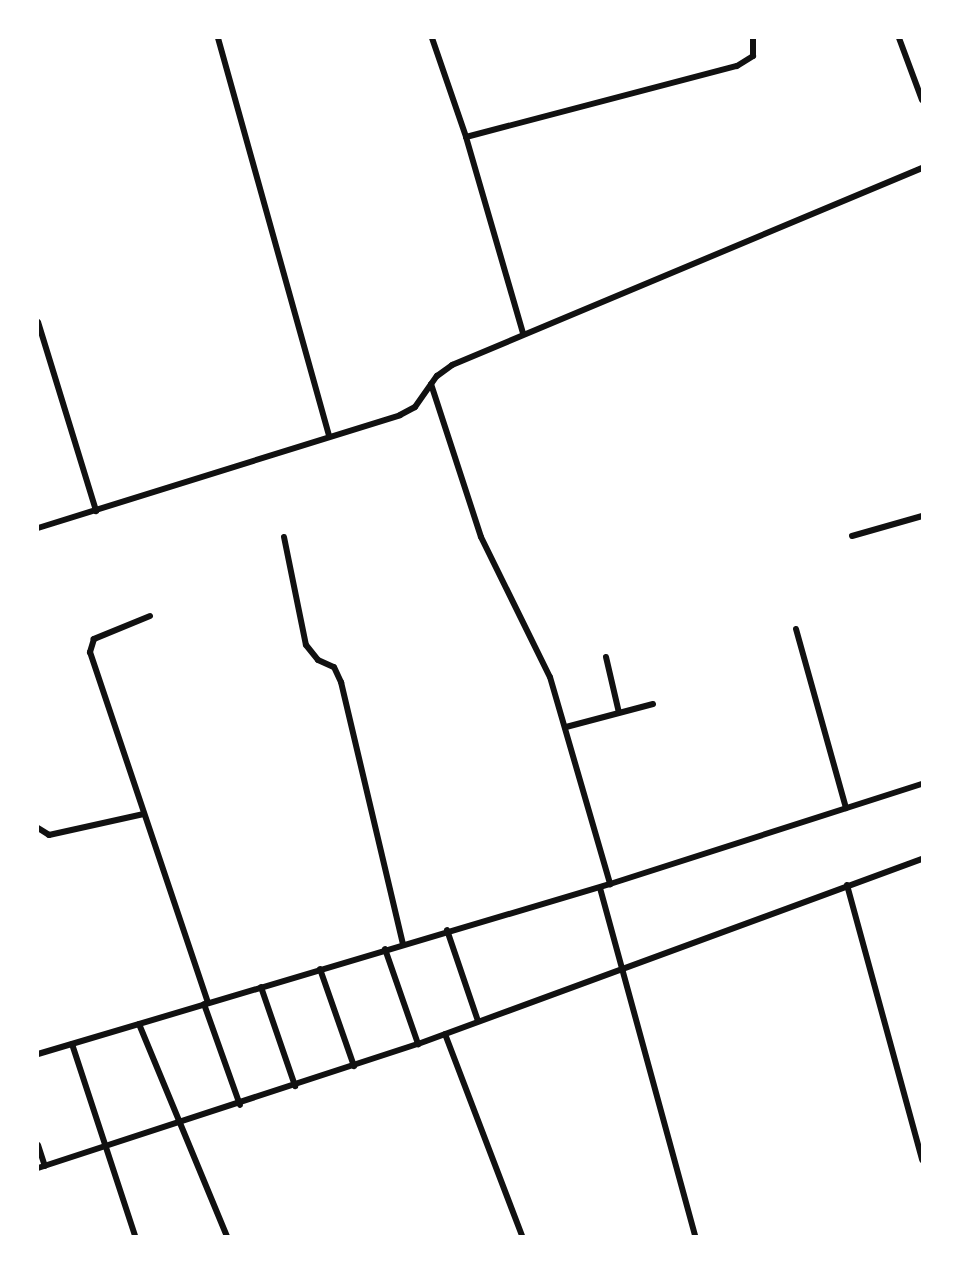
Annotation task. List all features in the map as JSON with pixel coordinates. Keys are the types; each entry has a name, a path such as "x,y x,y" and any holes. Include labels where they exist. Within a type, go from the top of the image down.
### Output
{"street":[{"path":"218,38 329,436"},
{"path":"432,38 466,137 523,333"},
{"path":"466,137 737,66 753,56 753,38"},
{"path":"899,38 922,100"},
{"path":"38,528 408,411 452,364 922,168"},
{"path":"38,322 96,511"},
{"path":"431,384 481,537 539,647 566,727 610,884"},
{"path":"852,536 922,516"},
{"path":"284,537 306,645 318,660 334,668 341,682 403,944"},
{"path":"150,616 100,635 90,645 240,1105"},
{"path":"796,629 846,808"},
{"path":"606,657 620,713"},
{"path":"566,727 653,704"},
{"path":"38,1054 447,930 600,888 922,784"},
{"path":"39,832 144,814"},
{"path":"38,1168 179,1125 418,1044 620,967 922,859"},
{"path":"847,885 922,1160"},
{"path":"600,888 695,1236"},
{"path":"447,930 478,1021"},
{"path":"386,949 418,1044"},
{"path":"320,969 354,1066"},
{"path":"261,987 295,1086"},
{"path":"139,1024 227,1236"},
{"path":"445,1034 522,1236"},
{"path":"72,1044 135,1236"},
{"path":"38,1145 45,1166"}]}
